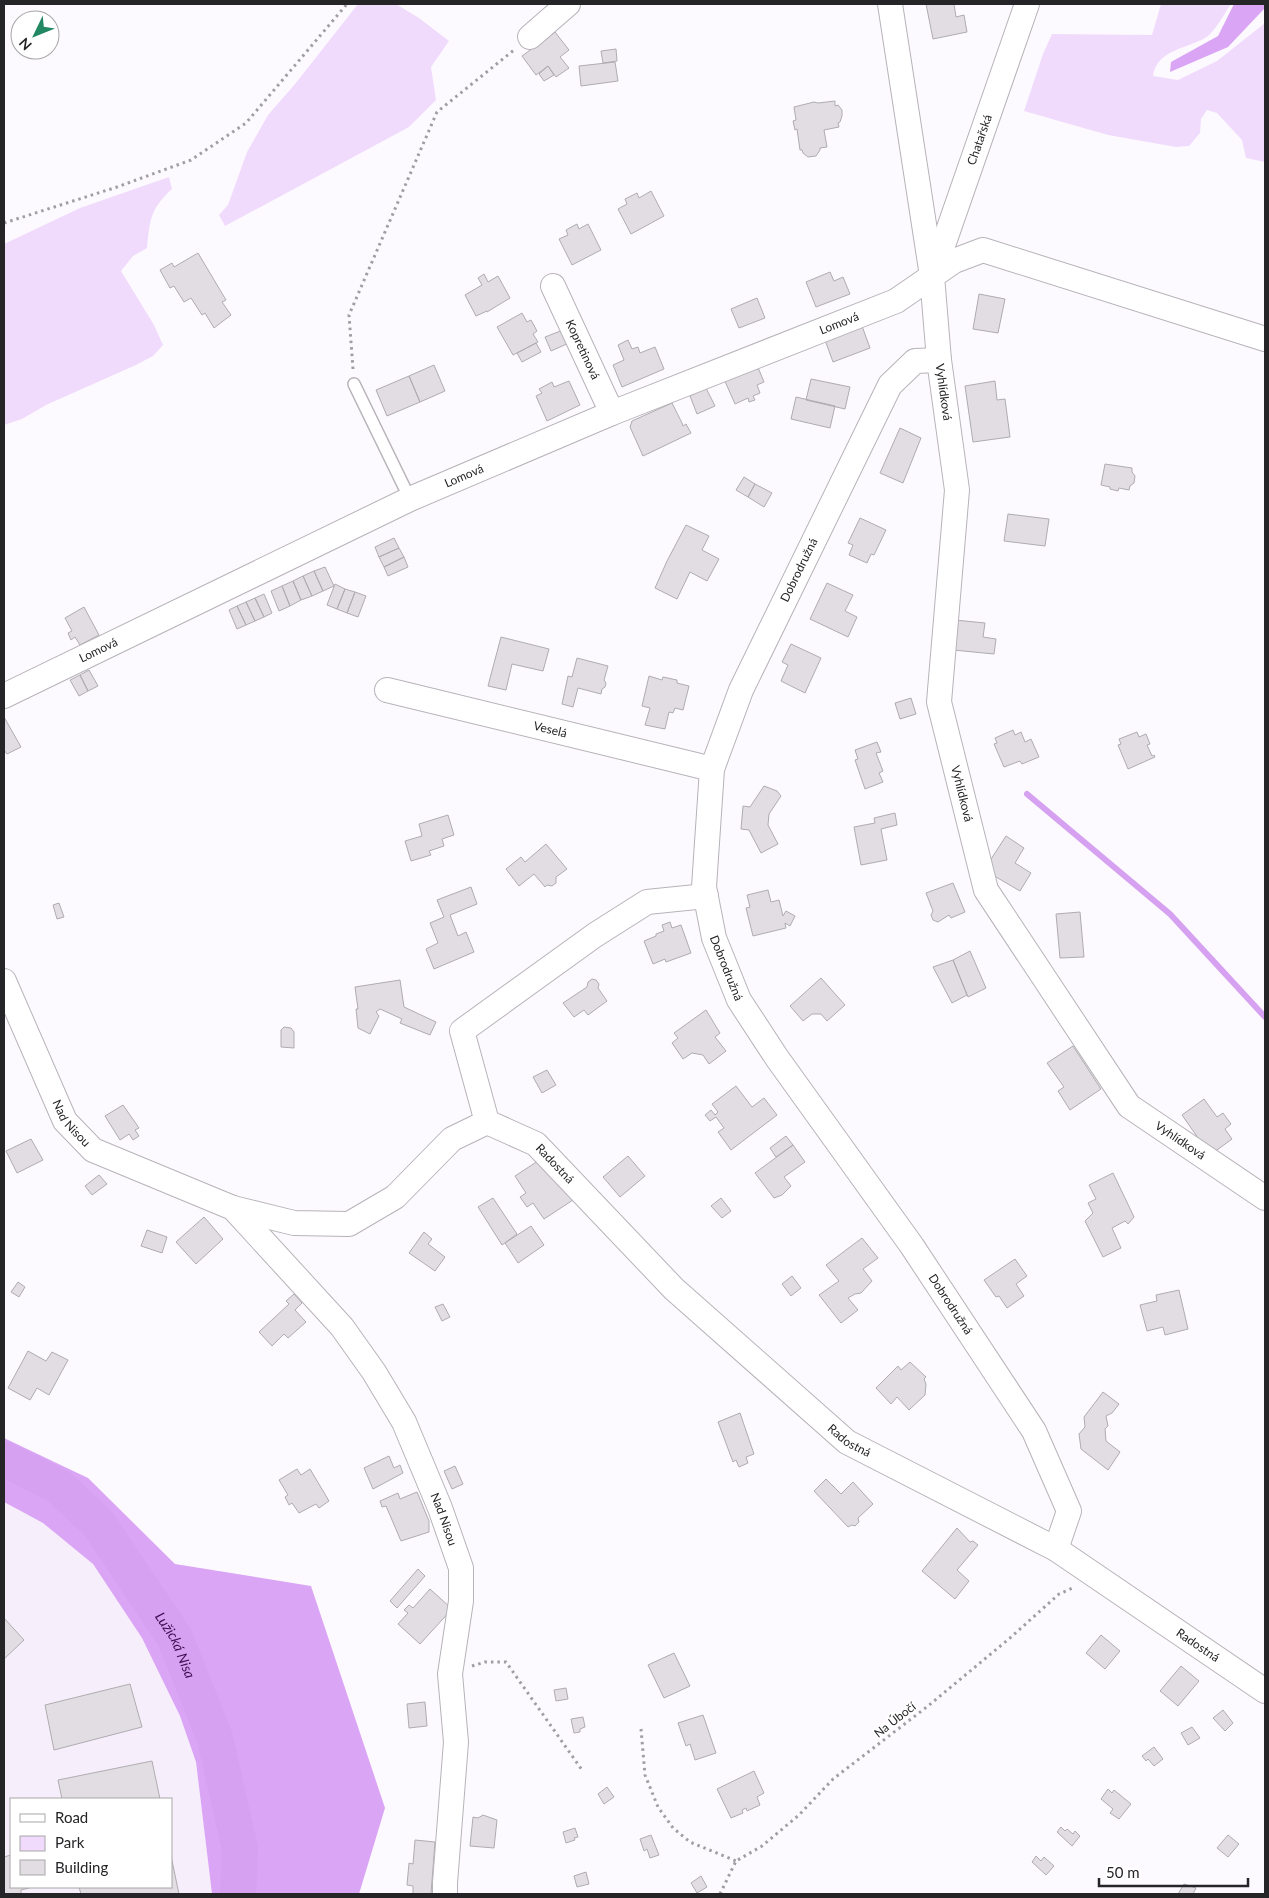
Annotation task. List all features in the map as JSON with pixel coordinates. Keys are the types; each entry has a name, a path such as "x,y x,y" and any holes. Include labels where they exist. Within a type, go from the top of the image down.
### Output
{"street":[{"path":"530,37 568,4"},
{"name":"Vyhlídková","path":"890,4 932,276 939,360 957,490 939,702 986,890 1129,1106 1265,1198"},
{"name":"Chatařská","path":"932,276 1027,4"},
{"path":"932,276 954,261 983,250 1265,339"},
{"name":"Lomová","path":"4,696 410,499 612,414 896,301 932,276"},
{"name":"Kopretinová","path":"553,286 612,414"},
{"name":"Dobrodružná","path":"939,360 915,361 890,385 741,690 712,769 704,887 714,938 739,1000 777,1058 912,1246 1034,1431 1069,1511 1056,1549"},
{"name":"Veselá","path":"388,690 712,769"},
{"path":"488,1122 462,1031 596,935 647,902 706,896"},
{"name":"Nad Nisou","path":"4,981 65,1120 93,1150 233,1208 294,1223 349,1224 395,1198 452,1139 488,1122"},
{"name":"Radostná","path":"488,1122 536,1144 674,1289 847,1442 1056,1549 1265,1691"},
{"name":"Nad Nisou","path":"233,1208 342,1327 374,1372 404,1422 440,1508 461,1568 461,1601 450,1674 456,1742 444,1883 445,1894"}],"lane":[{"path":"354,384 410,499"}],"path":[{"path":"4,223 118,187 191,160 246,123 347,4"},
{"path":"354,384 349,315 437,112 530,37"},
{"name":"Na Úbočí","path":"736,1861 762,1846 799,1815 834,1779 936,1700 1059,1594 1098,1577"},
{"path":"450,1674 485,1662 506,1662 582,1770"},
{"path":"641,1729 645,1775 658,1807 673,1828 690,1842 736,1861 720,1894"}],"shaded area":[{"path":"1234,4 1265,4 1265,8 1228,47 1170,72 1171,62 1218,36"},
{"path":"4,1438 88,1478 175,1564 311,1586 385,1808 359,1894 212,1894 196,1762 180,1716 142,1638 93,1564 43,1523 4,1502"},
{"path":"4,1502 43,1523 93,1564 142,1638 180,1716 196,1762 212,1894 4,1894"}],"green space":[{"path":"358,4 396,4 419,18 449,41 431,67 436,100 409,127 225,226 219,215 228,205 247,152 268,115"},
{"path":"1161,4 1231,4 1208,36 1167,54 1156,67 1153,76 1178,80 1217,61 1265,23 1265,162 1246,158 1242,140 1217,113 1207,110 1201,119 1200,133 1189,146 1176,147 1108,135 1024,111 1043,54 1052,34 1152,35"},
{"path":"169,177 172,189 159,203 152,216 147,248 133,256 121,271 154,325 163,345 153,356 136,365 46,405 22,419 4,425 4,244 80,208"}],"building":[{"path":"926,4 954,4 956,17 964,15 967,32 933,39"},
{"path":"555,32 569,50 560,57 569,68 556,77 548,66 536,75 522,56"},
{"path":"616,49 617,61 603,63 601,51"},
{"path":"615,62 618,81 581,86 579,66"},
{"path":"548,66 554,75 544,81 539,74"},
{"path":"835,101 835,106 838,105 842,110 842,116 838,123 839,127 824,130 827,147 820,148 816,156 808,157 800,150 797,129 795,130 793,121 796,120 794,107 814,102"},
{"path":"651,191 664,216 631,234 618,209 627,204 625,199 637,193 639,198"},
{"path":"577,224 579,229 588,224 601,250 572,265 559,239 568,235 566,230"},
{"path":"198,253 226,300 222,302 231,315 214,328 205,313 202,315 191,298 184,302 174,286 170,288 160,270 172,263 174,267"},
{"path":"830,272 834,281 843,277 850,294 816,307 806,282"},
{"path":"484,274 488,282 498,276 510,298 487,312 476,316 465,295 482,285 478,278"},
{"path":"979,294 1005,299 998,333 973,329"},
{"path":"757,298 765,318 739,328 731,309"},
{"path":"522,313 527,322 531,320 537,331 533,334 538,342 513,355 497,327"},
{"path":"862,326 870,348 833,362 825,340"},
{"path":"563,330 569,343 551,351 545,337"},
{"path":"628,340 632,349 638,347 640,353 655,347 664,369 622,387 613,365 624,360 618,345"},
{"path":"536,343 541,352 522,362 517,353"},
{"path":"434,365 445,391 420,402 409,376"},
{"path":"757,365 764,382 757,385 760,393 753,396 755,400 749,402 748,398 735,404 724,379"},
{"path":"409,376 420,402 387,416 376,390"},
{"path":"811,379 850,387 845,409 806,400"},
{"path":"569,381 580,405 547,421 536,396 542,393 539,389 552,382 554,387"},
{"path":"995,381 997,400 1005,399 1010,437 973,442 965,386"},
{"path":"706,388 715,406 697,414 690,396"},
{"path":"796,397 835,406 830,428 791,419"},
{"path":"672,403 683,426 686,424 691,433 643,456 630,427 632,421"},
{"path":"900,428 921,438 903,483 880,473"},
{"path":"1105,464 1132,468 1135,476 1134,483 1130,486 1129,490 1119,488 1118,491 1101,485"},
{"path":"744,477 755,484 748,497 736,490"},
{"path":"755,484 772,493 764,507 748,497"},
{"path":"1008,514 1049,519 1045,546 1004,541"},
{"path":"860,518 886,530 874,555 871,554 867,563 849,555 853,545 848,543"},
{"path":"686,525 709,536 702,550 719,559 707,581 690,572 677,599 655,588"},
{"path":"394,538 399,548 379,557 375,547"},
{"path":"399,548 404,557 384,567 379,557"},
{"path":"404,557 408,567 388,576 384,567"},
{"path":"325,567 334,586 323,591 314,571"},
{"path":"314,571 323,591 312,596 303,576"},
{"path":"303,576 312,596 301,600 293,581"},
{"path":"293,581 301,600 290,606 282,586"},
{"path":"827,583 853,595 845,611 857,617 848,637 810,619"},
{"path":"335,584 345,589 337,609 327,605"},
{"path":"282,586 290,606 279,611 271,591"},
{"path":"345,589 355,592 347,613 337,609"},
{"path":"355,592 366,596 358,617 347,613"},
{"path":"264,594 272,613 264,617 255,598"},
{"path":"255,598 264,617 255,621 246,602"},
{"path":"246,602 255,621 246,625 237,606"},
{"path":"237,606 246,625 237,629 229,610"},
{"path":"84,607 99,635 80,645 75,637 71,640 68,633 72,631 65,618"},
{"path":"955,620 985,623 983,637 996,639 994,654 953,650"},
{"path":"501,637 549,649 543,671 512,664 506,690 488,686"},
{"path":"791,644 821,658 805,693 781,681 788,665 782,662"},
{"path":"577,658 608,666 604,680 606,683 605,687 602,689 601,694 578,688 573,707 562,704 568,676 572,677"},
{"path":"89,670 98,686 88,691 80,675"},
{"path":"80,675 88,691 79,696 70,680"},
{"path":"649,676 662,680 663,677 677,680 677,683 689,686 683,710 675,708 673,713 669,712 665,729 645,725 650,708 642,706"},
{"path":"911,698 916,714 900,719 895,703"},
{"path":"4,717 21,747 7,754 4,750"},
{"path":"1013,730 1015,735 1021,732 1025,742 1031,739 1039,757 1022,764 1020,761 1004,767 994,744 997,743 995,738"},
{"path":"1137,732 1139,737 1146,734 1150,744 1147,745 1152,756 1154,755 1155,757 1128,769 1118,745 1121,744 1119,739"},
{"path":"877,742 881,752 876,753 883,771 879,773 883,782 865,789 855,760 858,759 855,750"},
{"path":"764,786 777,791 781,796 769,814 768,825 778,844 761,853 749,830 741,829 743,806 750,807"},
{"path":"895,813 897,825 881,829 887,860 861,865 854,827 875,823 874,818"},
{"path":"448,815 454,835 442,839 444,846 429,851 431,855 411,861 405,841 422,836 419,824"},
{"path":"1006,836 1024,848 1015,863 1031,873 1020,891 984,870"},
{"path":"546,844 567,869 556,877 556,883 552,886 547,885 545,887 534,874 519,886 506,869 521,857 525,862"},
{"path":"953,883 965,912 951,918 949,915 938,922 933,920 931,915 933,911 926,893"},
{"path":"471,887 477,904 450,915 458,936 466,932 474,952 434,969 426,949 438,943 430,923 444,917 437,900"},
{"path":"768,890 771,902 779,900 783,916 786,911 795,916 790,926 785,923 786,928 753,936 746,908 750,907 747,895"},
{"path":"59,903 64,917 57,919 53,905"},
{"path":"1080,912 1084,957 1060,958 1056,914"},
{"path":"670,922 672,928 681,925 691,953 666,962 665,959 653,964 644,941 664,931 662,925"},
{"path":"970,951 986,988 968,997 953,960"},
{"path":"953,960 967,995 952,1003 933,967"},
{"path":"821,978 845,1005 827,1021 821,1014 812,1014 803,1021 790,1006"},
{"path":"592,979 596,980 599,984 598,988 607,1001 588,1015 584,1010 574,1017 563,1003 587,987 588,982"},
{"path":"400,980 404,1007 436,1022 430,1035 400,1023 402,1019 380,1009 376,1012 379,1016 370,1034 358,1028 355,987"},
{"path":"706,1010 720,1033 715,1037 726,1051 709,1064 703,1055 692,1053 683,1059 672,1043 678,1038 674,1033"},
{"path":"284,1027 291,1028 294,1032 294,1048 281,1047 281,1030"},
{"path":"1073,1046 1101,1089 1070,1110 1058,1091 1064,1087 1047,1063"},
{"path":"547,1070 556,1085 542,1093 533,1077"},
{"path":"736,1086 752,1107 764,1098 777,1115 731,1150 718,1132 724,1128 716,1117 710,1121 705,1115 711,1110 715,1115 718,1112 712,1104"},
{"path":"1204,1099 1217,1117 1223,1113 1231,1124 1225,1129 1232,1139 1210,1155 1182,1115"},
{"path":"123,1105 139,1128 135,1130 139,1136 133,1140 129,1134 120,1140 105,1116"},
{"path":"786,1136 793,1145 776,1157 770,1148"},
{"path":"31,1139 43,1160 17,1173 6,1151"},
{"path":"793,1145 805,1162 784,1177 791,1186 782,1195 774,1198 755,1173"},
{"path":"628,1156 645,1176 620,1197 603,1177"},
{"path":"544,1157 573,1200 544,1219 533,1203 527,1207 520,1197 526,1193 515,1176"},
{"path":"1113,1173 1134,1217 1128,1224 1125,1221 1112,1228 1121,1248 1103,1257 1085,1221 1093,1213 1088,1203 1096,1199 1089,1185"},
{"path":"99,1175 107,1184 92,1195 85,1186"},
{"path":"493,1198 517,1234 502,1245 478,1207"},
{"path":"721,1198 731,1211 722,1218 711,1206"},
{"path":"204,1217 223,1239 196,1264 176,1242"},
{"path":"531,1226 544,1245 518,1263 505,1243"},
{"path":"147,1230 167,1237 162,1253 141,1246"},
{"path":"424,1232 432,1239 428,1244 445,1257 435,1271 409,1253"},
{"path":"862,1238 878,1258 863,1269 872,1281 861,1293 848,1298 858,1310 841,1323 819,1295 839,1281 826,1265"},
{"path":"1015,1259 1027,1276 1016,1284 1024,1296 1007,1308 999,1296 996,1297 984,1280"},
{"path":"792,1276 801,1288 791,1296 782,1284"},
{"path":"18,1282 25,1287 19,1297 11,1292"},
{"path":"1179,1290 1188,1329 1165,1335 1163,1327 1147,1331 1140,1305 1157,1301 1156,1295"},
{"path":"294,1294 302,1303 295,1310 306,1322 288,1338 284,1334 272,1346 259,1332 289,1304 286,1301"},
{"path":"443,1304 450,1317 442,1321 435,1307"},
{"path":"28,1351 46,1361 52,1352 68,1360 49,1395 37,1388 30,1400 8,1388"},
{"path":"910,1362 926,1377 924,1379 926,1384 925,1395 909,1410 897,1397 891,1404 876,1388 898,1366 901,1370"},
{"path":"1103,1392 1119,1404 1112,1413 1106,1416 1108,1426 1105,1429 1106,1441 1120,1452 1108,1470 1081,1449 1079,1434 1085,1427 1084,1417"},
{"path":"740,1413 754,1454 746,1457 748,1463 739,1467 736,1460 733,1462 718,1422"},
{"path":"389,1456 394,1468 400,1465 403,1473 373,1489 364,1468"},
{"path":"455,1466 463,1484 452,1489 444,1471"},
{"path":"297,1469 301,1475 310,1469 329,1501 319,1508 316,1504 299,1513 292,1503 289,1505 285,1497 288,1495 279,1480"},
{"path":"826,1479 841,1494 853,1482 873,1504 858,1518 859,1522 855,1526 848,1527 814,1491"},
{"path":"417,1492 429,1521 429,1532 401,1541 386,1506 382,1507 380,1501 398,1493 400,1499"},
{"path":"957,1528 970,1542 973,1541 978,1545 957,1570 969,1581 955,1599 922,1571"},
{"path":"418,1569 425,1576 397,1608 390,1601"},
{"path":"430,1589 452,1609 420,1644 398,1624 408,1613 404,1610 409,1605 413,1608"},
{"path":"4,1618 24,1640 4,1659"},
{"path":"1101,1635 1120,1651 1105,1669 1086,1653"},
{"path":"674,1653 690,1686 664,1698 648,1665"},
{"path":"1181,1666 1199,1681 1178,1706 1160,1691"},
{"path":"130,1684 142,1727 54,1750 45,1705"},
{"path":"566,1688 568,1699 556,1701 554,1690"},
{"path":"425,1702 427,1726 409,1728 407,1704"},
{"path":"1223,1710 1233,1723 1225,1731 1213,1718"},
{"path":"703,1715 716,1753 695,1760 690,1744 686,1746 678,1723"},
{"path":"583,1717 585,1727 580,1729 580,1732 574,1733 571,1719"},
{"path":"1192,1727 1200,1738 1188,1745 1181,1733"},
{"path":"1154,1747 1163,1759 1154,1766 1148,1759 1146,1761 1142,1756"},
{"path":"152,1761 160,1798 62,1798 58,1780"},
{"path":"754,1771 764,1793 757,1797 760,1805 747,1811 746,1808 742,1810 743,1813 731,1818 717,1789"},
{"path":"607,1787 614,1797 604,1804 598,1794"},
{"path":"1108,1789 1112,1793 1114,1790 1131,1804 1119,1819 1110,1813 1113,1809 1101,1799"},
{"path":"483,1815 497,1820 494,1848 470,1846 473,1817 478,1818"},
{"path":"1061,1827 1073,1834 1075,1831 1080,1836 1072,1846 1057,1832"},
{"path":"575,1828 578,1837 566,1843 563,1832"},
{"path":"651,1835 659,1855 650,1858 647,1849 644,1851 640,1839"},
{"path":"1228,1835 1239,1844 1228,1857 1217,1848"},
{"path":"415,1840 435,1842 431,1894 413,1894 413,1886 407,1885 409,1863 413,1864"},
{"path":"10,1855 10,1888 29,1888 21,1890 21,1894 4,1894 4,1857"},
{"path":"1036,1856 1041,1861 1044,1857 1054,1866 1046,1875 1032,1862"},
{"path":"172,1861 179,1894 81,1894 79,1888 172,1888"},
{"path":"586,1872 589,1884 577,1887 574,1876"},
{"path":"701,1876 707,1887 697,1893 691,1883"},
{"path":"1184,1884 1196,1888 1193,1894 1178,1894"}],"waterway":[{"path":"1027,794 1170,914 1265,1017"},
{"name":"Lužická Nisa","path":"4,1459 58,1486 98,1523 175,1638 215,1738 240,1849 238,1894"}]}
